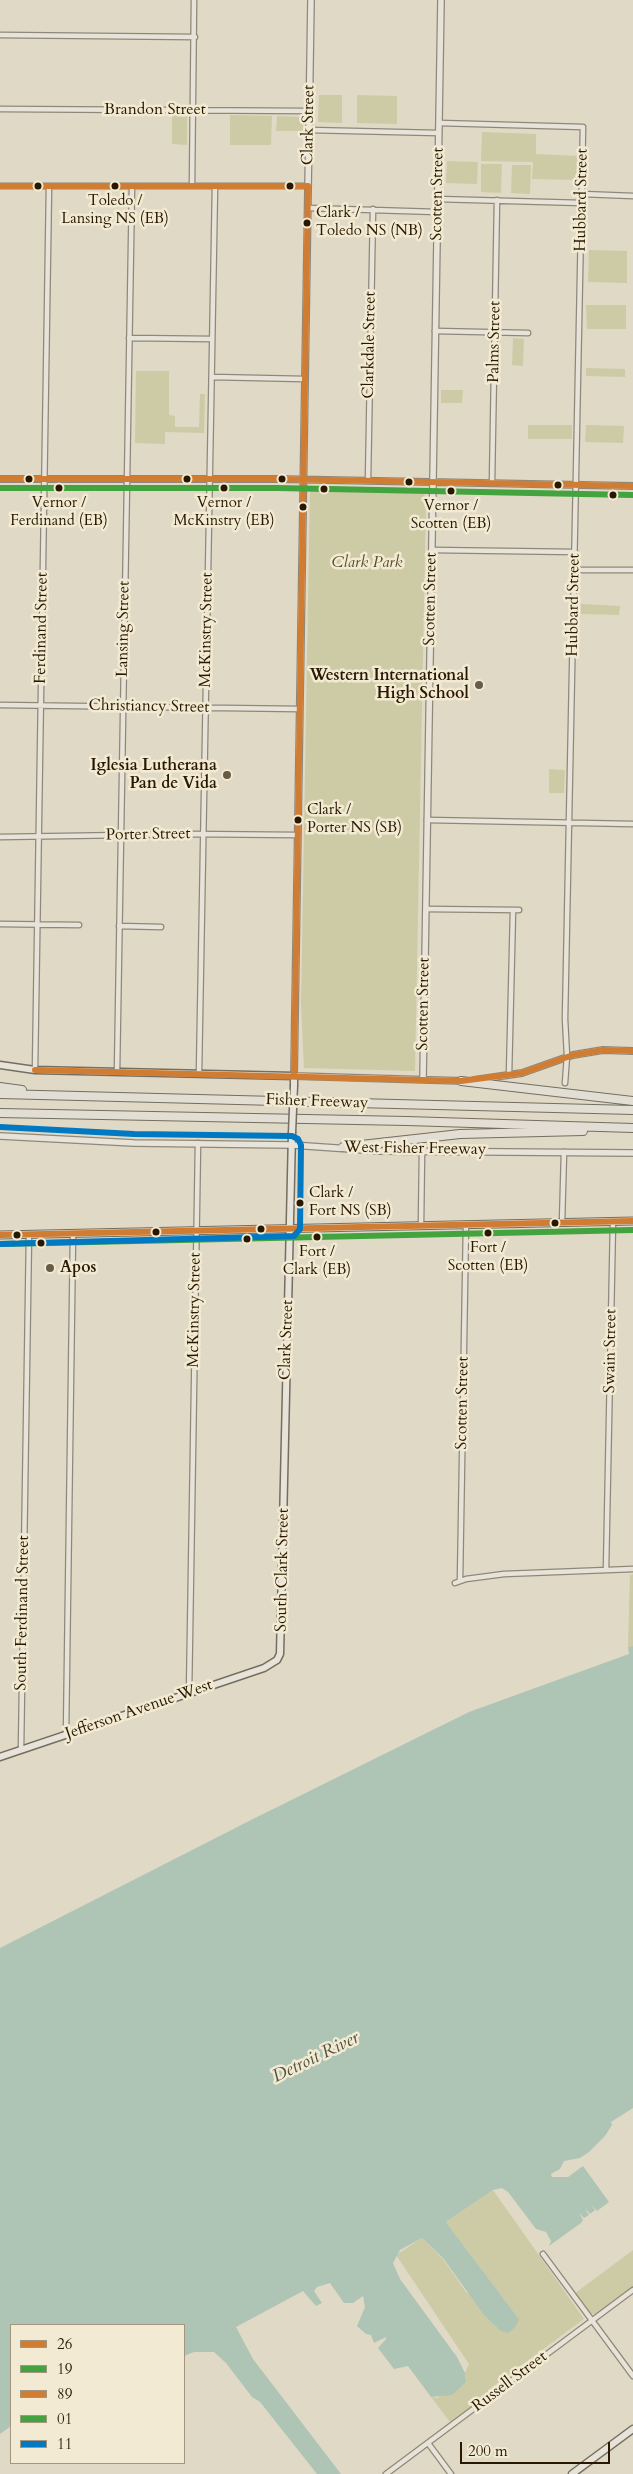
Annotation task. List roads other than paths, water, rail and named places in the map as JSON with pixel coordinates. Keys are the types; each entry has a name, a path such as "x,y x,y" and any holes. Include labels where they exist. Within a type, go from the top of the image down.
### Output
{"highway":[{"path":"461,1081 633,1100"},
{"path":"0,1087 54,1095"},
{"name":"Fisher Freeway","path":"0,1094 633,1110"},
{"name":"Fisher Freeway","path":"0,1113 408,1121 633,1128"},
{"path":"343,1147 460,1134 564,1132 616,1127"}],"main road":[{"path":"0,1065 35,1070 294,1076"},
{"name":"Clark Street","path":"284,1479 294,1076"},
{"path":"0,1235 633,1221"},
{"name":"South Clark Street","path":"277,1660 282,1648 284,1479"},
{"name":"Jefferson Avenue West","path":"0,1757 264,1668 277,1660"},
{"path":"572,2474 633,2429"}],"street":[{"path":"192,186 194,0"},
{"name":"Clark Street","path":"294,1076 311,0"},
{"name":"Scotten Street","path":"423,1079 441,0"},
{"path":"0,35 194,37"},
{"name":"Brandon Street","path":"0,108 309,111"},
{"name":"Hubbard Street","path":"439,123 583,127 565,1083"},
{"path":"309,130 438,133"},
{"path":"0,186 308,186"},
{"name":"Ferdinand Street","path":"35,1070 49,186"},
{"name":"Lansing Street","path":"117,1072 132,186"},
{"name":"McKinstry Street","path":"199,1073 215,186"},
{"path":"582,194 633,196"},
{"path":"438,198 582,203"},
{"name":"Palms Street","path":"492,483 497,200"},
{"path":"308,208 437,212"},
{"name":"Clarkdale Street","path":"368,480 373,209"},
{"path":"435,331 528,334"},
{"path":"129,338 212,339"},
{"path":"212,377 304,379"},
{"path":"0,478 303,479 633,486"},
{"path":"432,550 575,552"},
{"path":"574,570 633,570"},
{"name":"Christiancy Street","path":"0,705 299,709"},
{"path":"427,820 633,824"},
{"name":"Porter Street","path":"0,838 203,834 297,835"},
{"path":"426,909 520,910"},
{"path":"509,1075 513,910"},
{"path":"0,924 79,925"},
{"path":"119,926 162,927"},
{"path":"294,1076 461,1081 509,1075 536,1068 567,1056 603,1050 633,1051"},
{"name":"West Fisher Freeway","path":"0,1136 134,1143 198,1142 343,1147 379,1151 633,1153"},
{"name":"McKinstry Street","path":"189,1694 198,1142"},
{"path":"421,1225 422,1151"},
{"path":"562,1222 564,1152"},
{"name":"Swain Street","path":"606,1570 613,1222"},
{"name":"Scotten Street","path":"460,1581 466,1224"},
{"name":"South Ferdinand Street","path":"21,1750 29,1234"},
{"path":"66,1735 73,1234"},
{"path":"455,1584 460,1581 504,1574 633,1569"},
{"path":"543,2254 633,2376"},
{"name":"Russell Street","path":"386,2474 633,2290"},
{"path":"428,2443 451,2474"}],"water":[{"name":"Detroit River","path":"633,1646 633,2108 611,2122 612,2125 605,2136 589,2152 580,2158 564,2161 560,2169 551,2174 552,2177 568,2177 583,2166 609,2202 597,2211 591,2204 595,2210 590,2214 585,2208 589,2215 584,2218 579,2213 583,2220 581,2223 549,2246 551,2241 546,2232 536,2229 508,2192 502,2188 493,2190 446,2222 519,2319 516,2326 509,2333 501,2331 484,2315 443,2258 422,2238 400,2250 393,2263 400,2279 457,2357 465,2373 466,2382 452,2395 431,2397 408,2366 394,2369 378,2348 386,2337 374,2343 371,2335 366,2334 357,2326 365,2307 363,2296 353,2303 344,2303 330,2283 317,2287 314,2291 322,2303 316,2306 303,2291 236,2327 253,2359 341,2474 317,2474 260,2402 252,2397 226,2363 214,2352 194,2352 185,2356 185,2324 10,2324 10,2427 0,2434 0,1948 251,1820 469,1712 629,1654 628,1647"}],"place":[{"name":"Toledo / Lansing NS (EB)","path":"115,186"},
{"name":"Clark / Toledo NS (NB)","path":"307,223"},
{"name":"Vernor / Ferdinand (EB)","path":"59,488"},
{"name":"Vernor / McKinstry (EB)","path":"224,488"},
{"name":"Vernor / Scotten (EB)","path":"451,491"},
{"name":"Western International High School","path":"479,685"},
{"name":"Iglesia Lutherana Pan de Vida","path":"227,775"},
{"name":"Clark / Porter NS (SB)","path":"298,820"},
{"name":"Clark / Fort NS (SB)","path":"300,1203"},
{"name":"Fort / Scotten (EB)","path":"488,1233"},
{"name":"Fort / Clark (EB)","path":"317,1237"},
{"name":"Apos","path":"50,1268"}],"park label":[{"name":"Clark Park","path":"367,563"}]}
